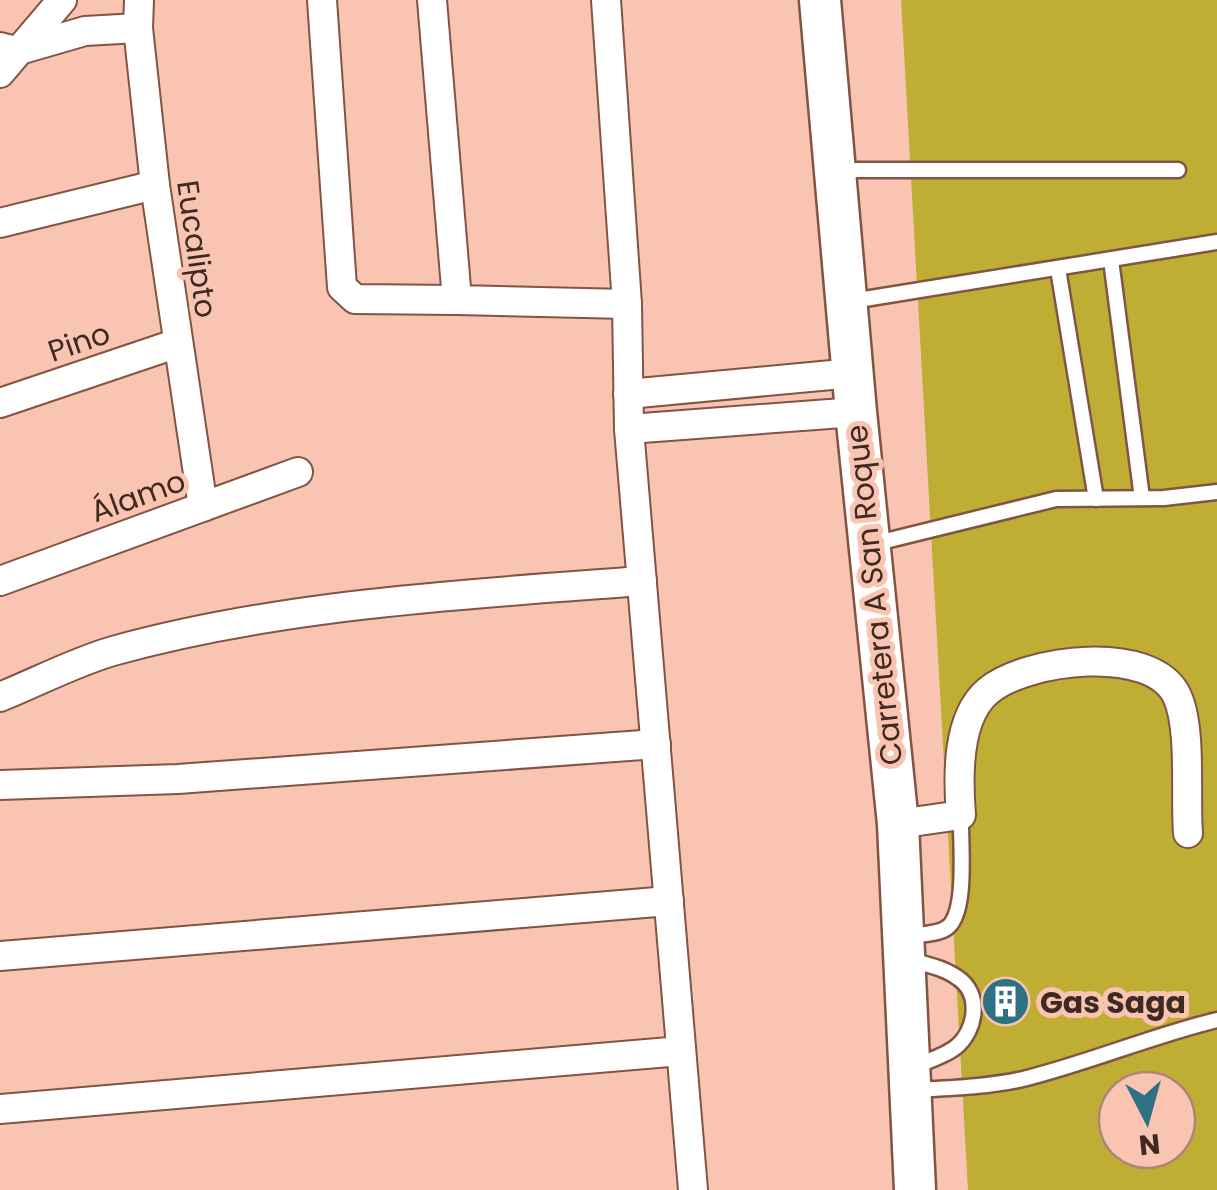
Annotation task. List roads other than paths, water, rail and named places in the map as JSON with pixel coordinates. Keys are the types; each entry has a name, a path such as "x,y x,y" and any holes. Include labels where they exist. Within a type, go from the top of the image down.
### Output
{"main road":[{"name":"Carretera A San Roque","path":"820,0 854,392 898,824 914,1190"}],"street":[{"path":"5,57 62,0"},
{"path":"322,0 342,287 355,300 627,304"},
{"path":"432,0 457,300"},
{"path":"606,0 627,304 630,429 693,1190"},
{"path":"5,57 138,14"},
{"name":"Eucalipto","path":"138,14 154,185 203,507"},
{"path":"0,223 154,185"},
{"name":"Pino","path":"0,403 178,343"},
{"path":"628,394 854,392"},
{"path":"630,429 854,392"},
{"name":"Álamo","path":"0,581 298,472"},
{"path":"0,696 109,652 212,626 460,594 642,581"},
{"path":"898,824 961,815 965,733 986,692 1034,670 1065,664 1121,662 1145,668 1166,680 1178,698 1184,724 1188,834"},
{"path":"0,785 178,779 656,744"},
{"path":"0,956 669,901"},
{"path":"0,1109 681,1051"}],"lane":[{"path":"835,170 1178,170"},
{"path":"846,302 1217,242"},
{"path":"1112,260 1142,498"},
{"path":"1058,269 1096,499"},
{"path":"869,545 1056,499 1217,492"},
{"path":"903,947 948,927 957,916 961,815"},
{"path":"903,947 963,980 972,998 975,1017 967,1036 954,1050 908,1080"},
{"path":"908,1080 983,1086 1026,1078 1217,1020"}],"place":[{"name":"Gas Saga","path":"1005,1002"}]}
